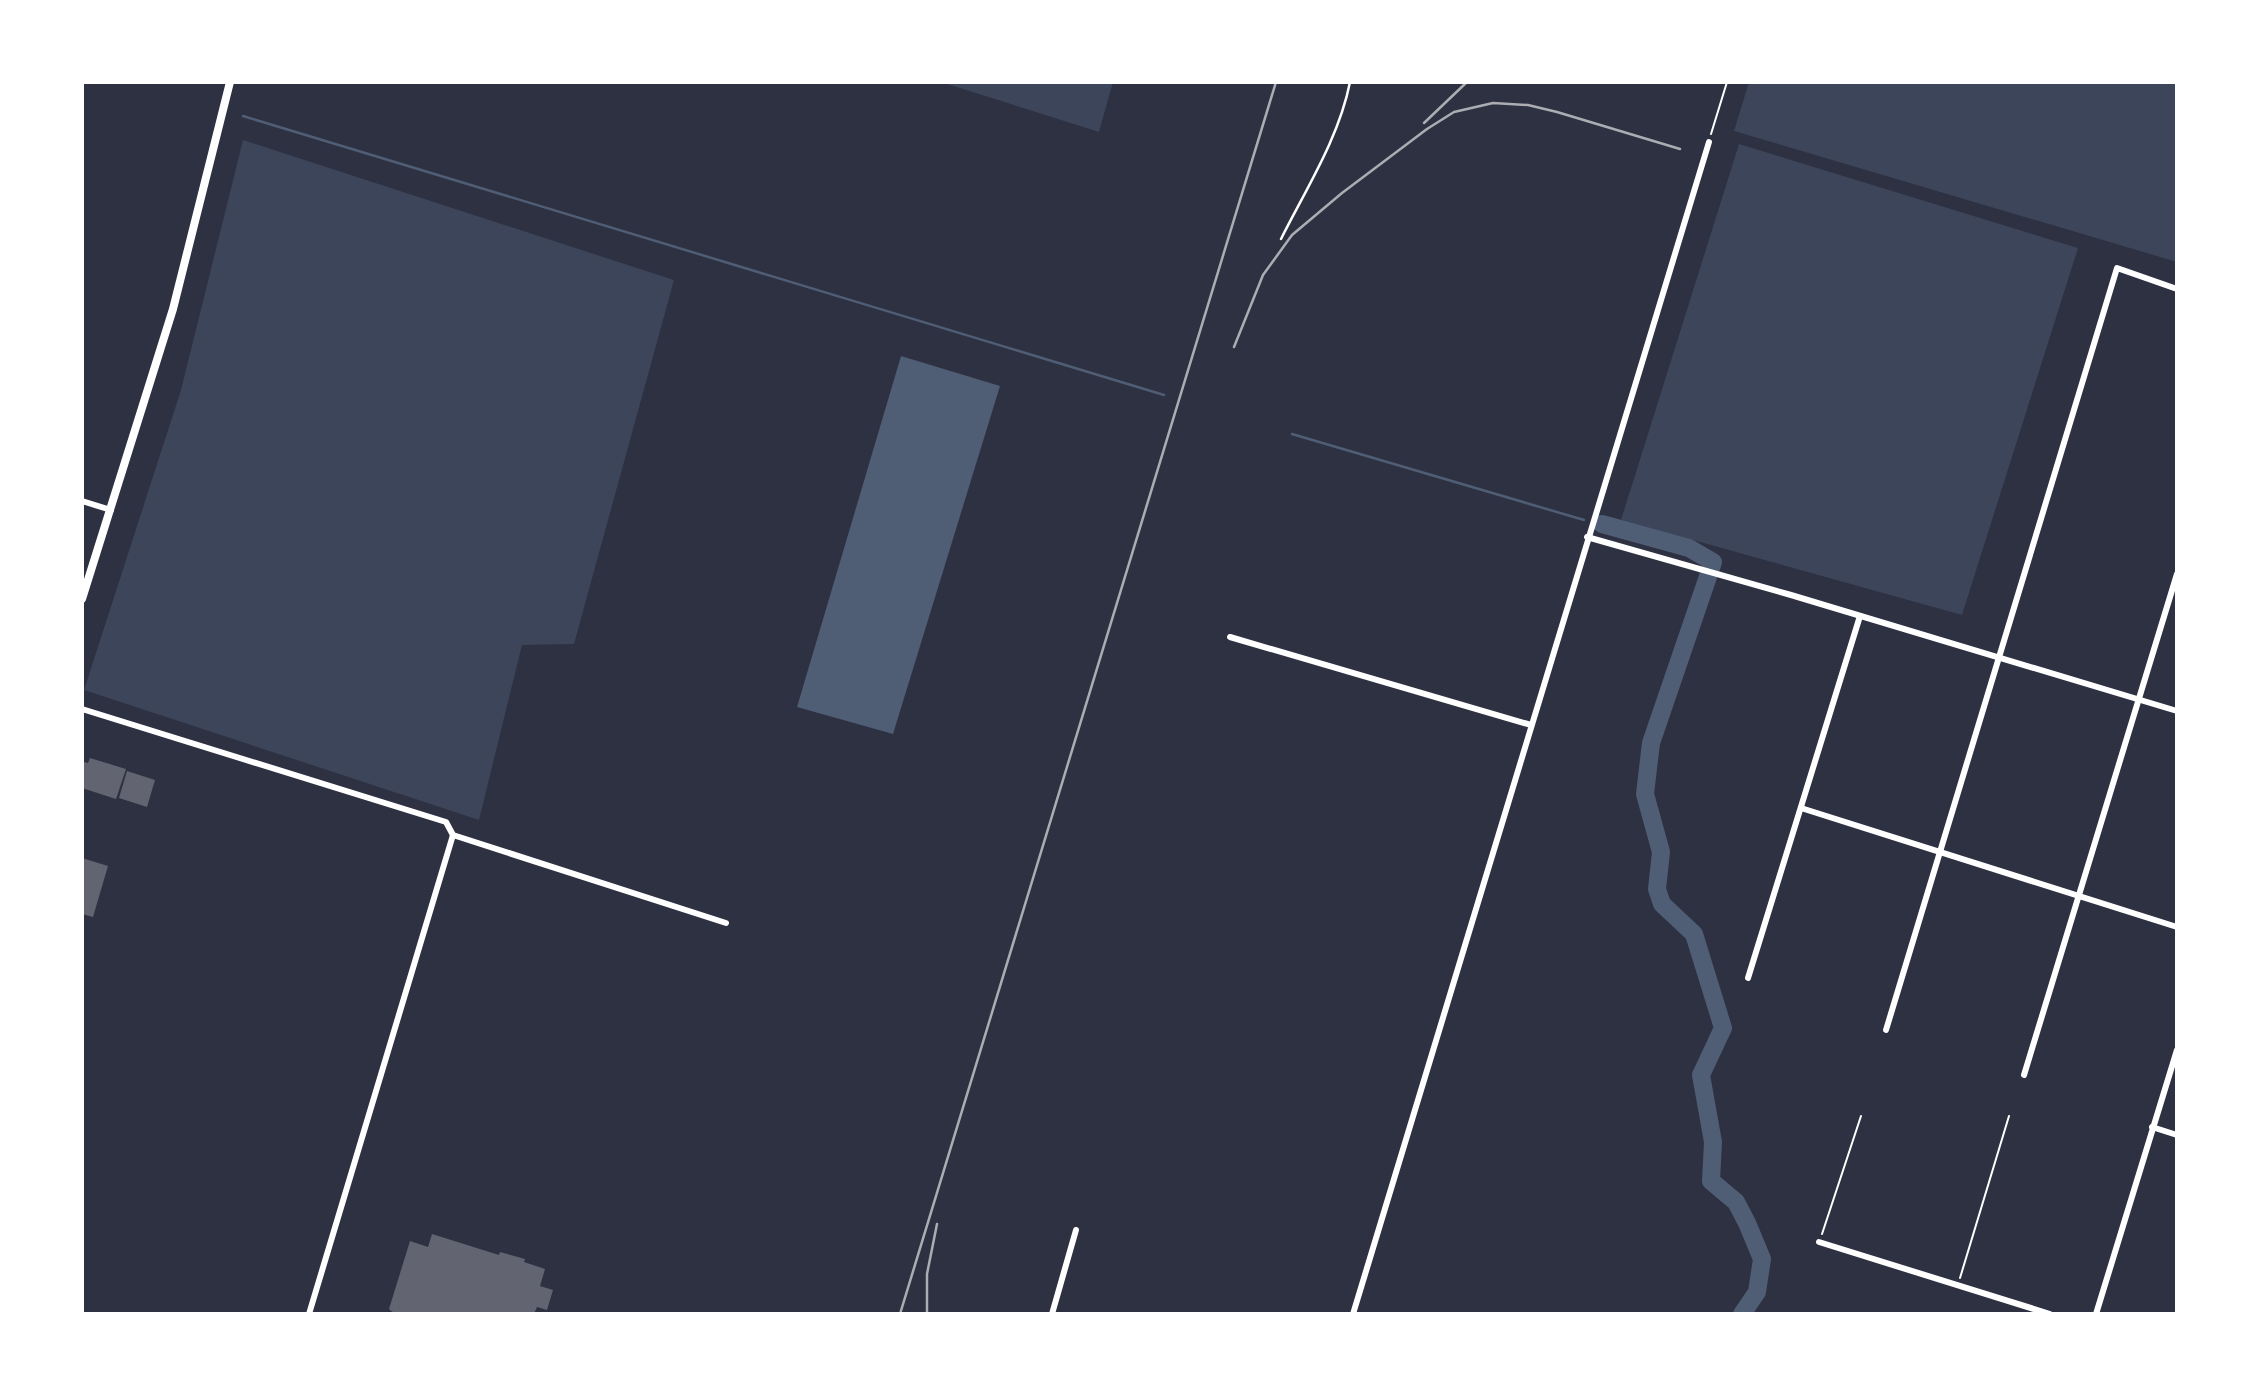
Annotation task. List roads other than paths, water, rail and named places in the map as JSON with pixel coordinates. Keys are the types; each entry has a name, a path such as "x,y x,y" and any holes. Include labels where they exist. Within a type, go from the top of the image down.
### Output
{"main road":[{"path":"82,599 173,309 230,82"}],"street":[{"path":"1353,1314 1709,142"},
{"path":"1886,1030 2117,268 2177,289"},
{"path":"82,502 111,510"},
{"path":"1587,537 2177,711"},
{"path":"2024,1075 2177,574"},
{"path":"1748,978 1860,616"},
{"path":"1230,637 1531,725"},
{"path":"82,709 443,821 453,835 726,923"},
{"path":"1801,808 2177,927"},
{"path":"309,1314 453,835"},
{"path":"2096,1314 2177,1050"},
{"path":"2152,1127 2177,1135"},
{"path":"1052,1314 1076,1230"},
{"path":"1819,1242 2050,1314"}],"lane":[{"path":"1280,239 1330,143 1350,82"}],"waterway":[{"path":"243,116 1164,395"},
{"path":"1292,434 1584,520"},
{"path":"1602,524 1689,548 1713,562 1651,743 1645,794 1661,852 1657,889 1662,904 1694,934 1723,1028 1701,1075 1713,1142 1711,1181 1736,1202 1762,1259 1757,1292 1742,1314"}],"railway":[{"path":"900,1314 1276,82"},
{"path":"1424,123 1467,82"},
{"path":"1234,347 1263,275 1292,235 1342,193 1454,112 1493,103 1528,105 1680,149"},
{"path":"927,1314 927,1274 937,1224"}]}
